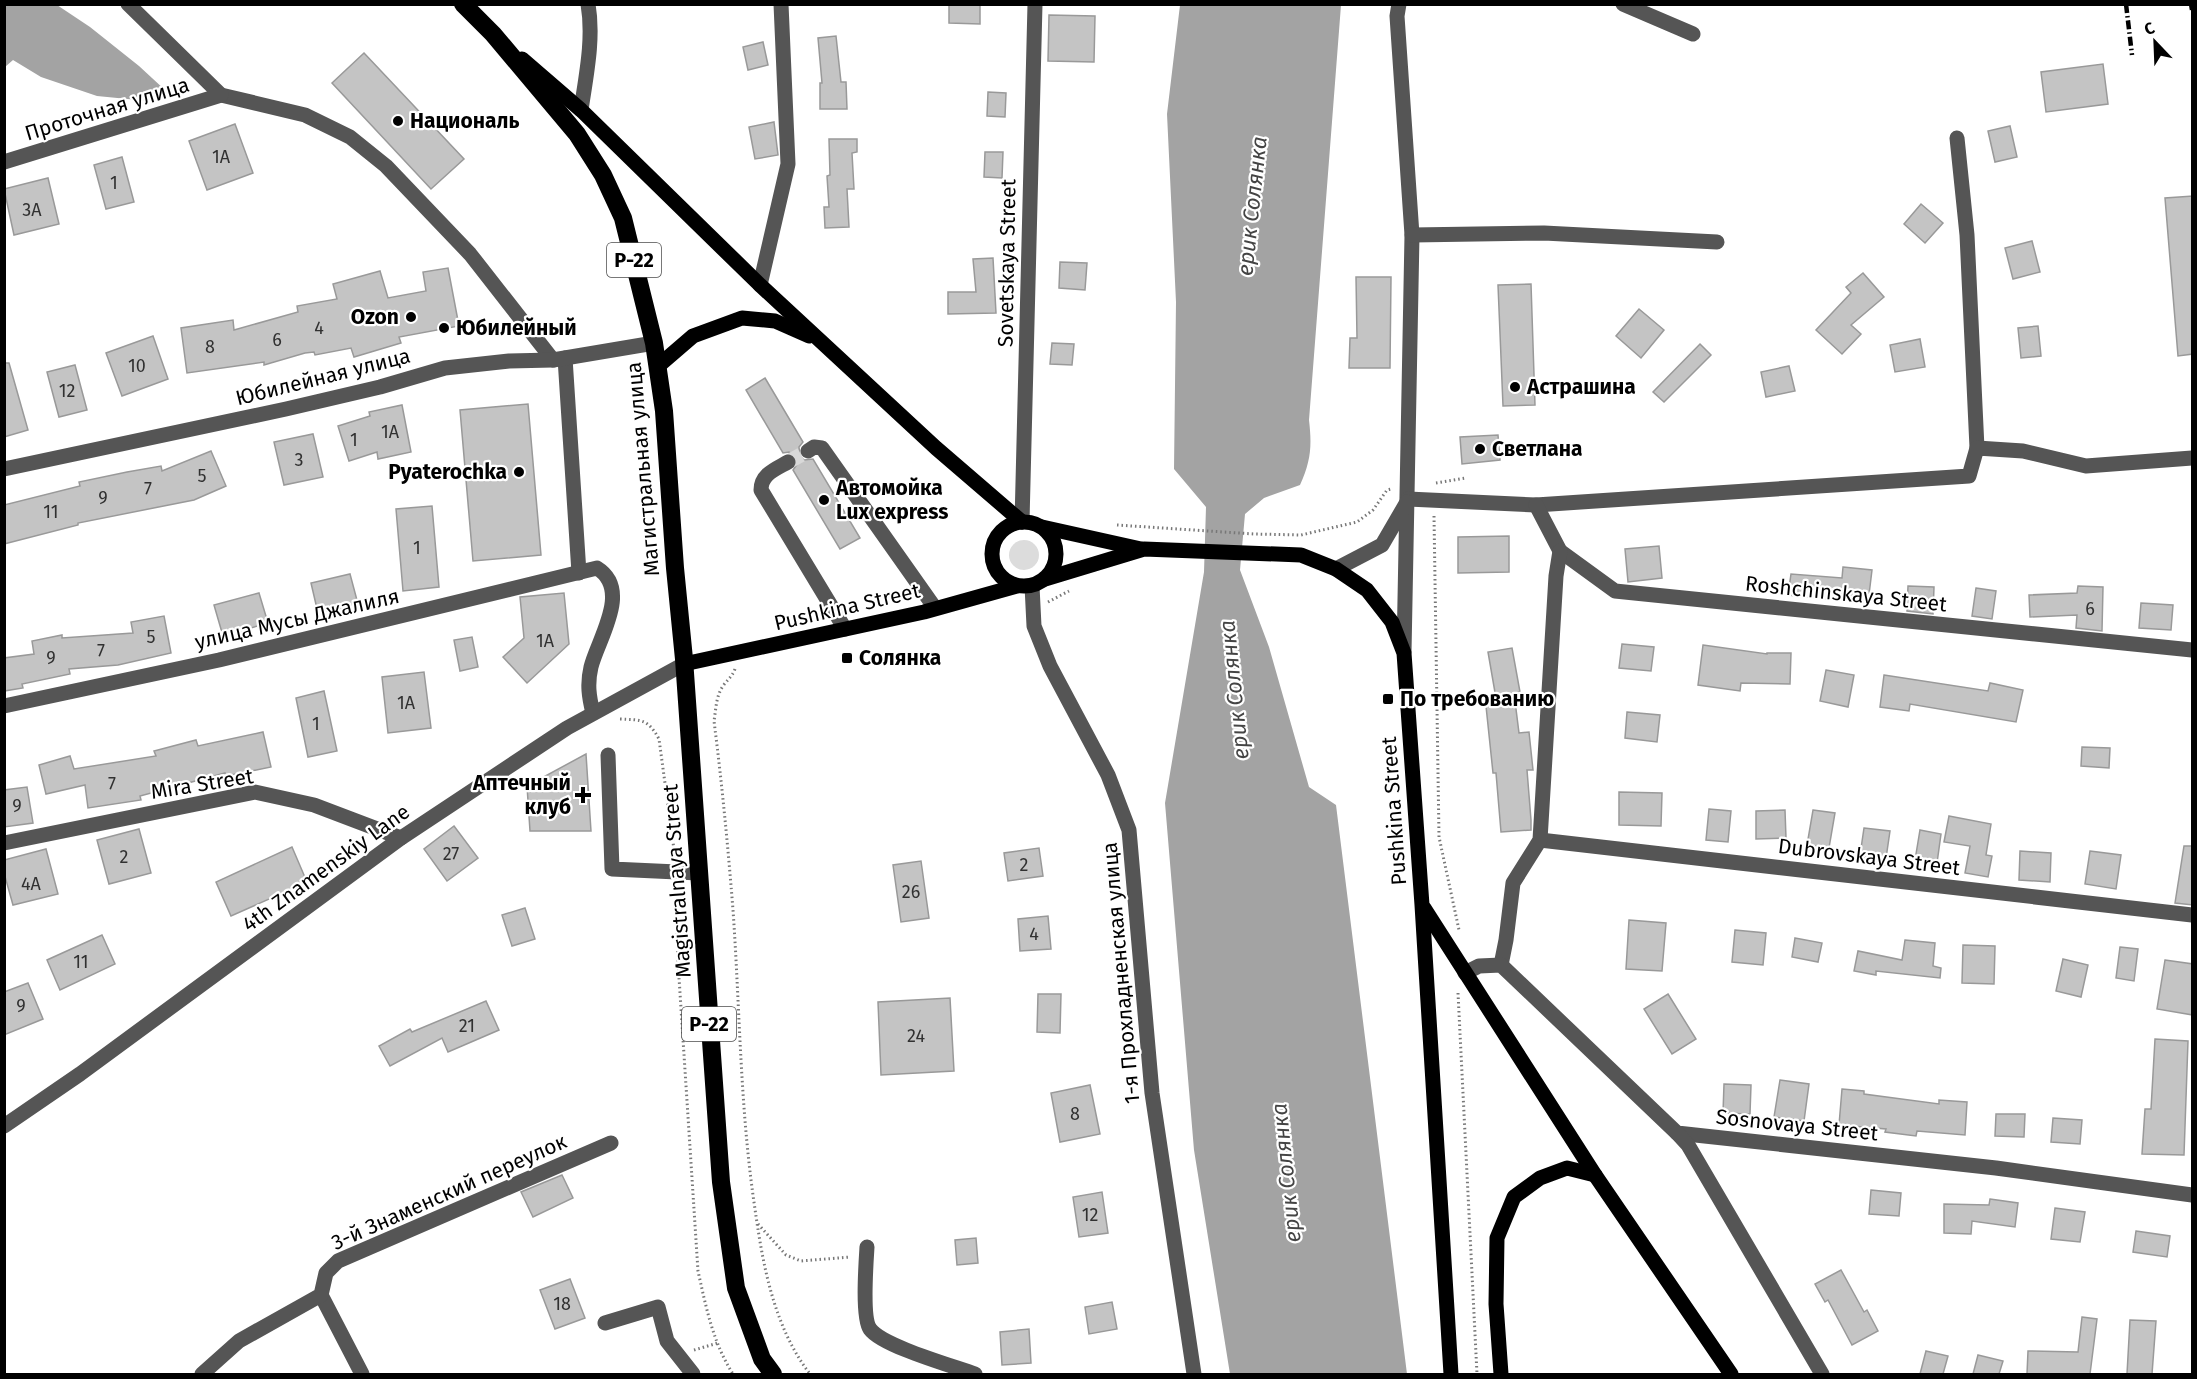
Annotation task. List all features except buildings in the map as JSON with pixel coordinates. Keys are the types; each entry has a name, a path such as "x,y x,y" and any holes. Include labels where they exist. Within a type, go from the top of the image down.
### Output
{"highway":[{"name":"Магистральная улица","path":"464,4 493,34 577,134 603,175 624,218 654,343 664,411 684,664"},
{"name":"Magistralnaya Street","path":"684,664 721,1182 736,1288 762,1359 773,1374"}],"main road":[{"path":"493,34 581,110 760,285 936,448 1022,522"},
{"path":"657,367 693,336 742,318 775,321 802,332 840,358"},
{"path":"1041,527 1049,533 1054,542 1056,552 1052,571 1031,584 1002,579 993,565 994,540 1006,527 1022,522 1144,549"},
{"name":"Pushkina Street","path":"684,664 935,609 1031,584 1144,549 1301,555 1336,569 1367,590 1392,622 1404,653 1451,1374"},
{"path":"1422,905 1595,1175 1731,1374"},
{"path":"1501,1374 1496,1304 1497,1238 1514,1197 1540,1178 1567,1168 1595,1175"}],"street":[{"path":"128,4 221,95 305,115 350,137 386,166 470,254 559,359 579,573"},
{"path":"581,110 588,64 590,18 588,4"},
{"path":"760,285 788,164 782,4"},
{"name":"Sovetskaya Street","path":"1022,522 1035,4"},
{"path":"1399,4 1412,235 1404,653"},
{"path":"1623,4 1693,34"},
{"name":"Проточная улица","path":"4,162 221,95"},
{"path":"1408,500 1536,505 1969,476 1977,448 1967,235 1957,138"},
{"path":"1412,235 1544,233 1717,242"},
{"name":"Юбилейная улица","path":"4,469 286,409 380,387 445,368 509,361 559,359 654,343"},
{"path":"808,451 814,447 822,448 935,609"},
{"path":"1977,448 2023,451 2086,466 2193,458"},
{"path":"788,462 766,476 761,482 761,490 845,629"},
{"path":"1336,569 1382,545 1408,500"},
{"name":"Roshchinskaya Street","path":"1536,505 1560,551 1615,591 2193,650"},
{"path":"1501,965 1513,883 1540,840 1555,588 1560,551"},
{"name":"улица Мусы Джалиля","path":"4,706 230,657 597,568 606,574 613,593 609,622 591,666 588,690 593,713"},
{"name":"1-я Прохладненская улица","path":"1031,584 1034,626 1050,666 1108,776 1129,830 1152,1093 1194,1374"},
{"name":"4th Znamenskiy Lane","path":"4,1126 80,1074 401,838 567,728 684,664"},
{"path":"608,755 612,869 699,873"},
{"name":"Mira Street","path":"4,843 255,792 314,805 401,838"},
{"name":"Dubrovskaya Street","path":"1540,840 2193,915"},
{"path":"1461,968 1501,965 1688,1145 1822,1374"},
{"name":"Sosnovaya Street","path":"1677,1133 1996,1168 2193,1195"},
{"name":"3-й Знаменский переулок","path":"321,1296 326,1273 338,1262 611,1143"},
{"path":"867,1251 866,1311 869,1328 882,1340 975,1374"},
{"path":"202,1374 239,1341 321,1296 362,1374"},
{"path":"605,1323 658,1307 667,1341 693,1374"}],"path":[{"path":"1434,483 1439,837 1459,930"},
{"path":"1112,525 1172,530 1301,535 1357,522 1374,510 1387,490"},
{"path":"743,651 731,678 724,684 717,699 714,721 733,911 741,1090 757,1223 768,1283 779,1318 810,1374"},
{"path":"619,719 641,720 652,726 659,739 664,765 675,872 678,962 698,1271 709,1322 733,1374"},
{"path":"1461,968 1457,986 1477,1374"},
{"path":"757,1223 786,1256 801,1261 867,1251"},
{"path":"678,1356 718,1343"}],"shaded area":[{"path":"1024,540 1030,541 1038,549 1038,561 1030,569 1024,570 1018,569 1010,561 1009,555 1010,549 1018,541"}],"water":[{"path":"5,4 57,5 90,27 165,90 148,101 97,96 41,77 13,60 5,67"},
{"name":"ерик Солянка","path":"1180,5 1341,5 1309,420 1308,461 1300,485 1264,498 1245,514 1240,570 1269,647 1309,787 1336,805 1407,1374 1230,1374 1194,1150 1165,803 1204,572 1206,507 1174,469 1176,302 1167,114"}],"tunnel":[{"path":"788,462 808,451"}],"railway":[{"path":"2126,4 2132,55"},
{"path":"2191,4 2192,10"}],"place":[{"name":"Националь","path":"398,121"},
{"name":"Ozon","path":"411,317"},
{"name":"Юбилейный","path":"444,328"},
{"name":"Астрашина","path":"1515,387"},
{"name":"Светлана","path":"1480,449"},
{"name":"Pyaterochka","path":"519,472"},
{"name":"Автомойка Lux express","path":"824,500"},
{"name":"Солянка","path":"847,658"},
{"name":"По требованию","path":"1388,699"},
{"name":"Аптечный клуб","path":"583,795"}]}
